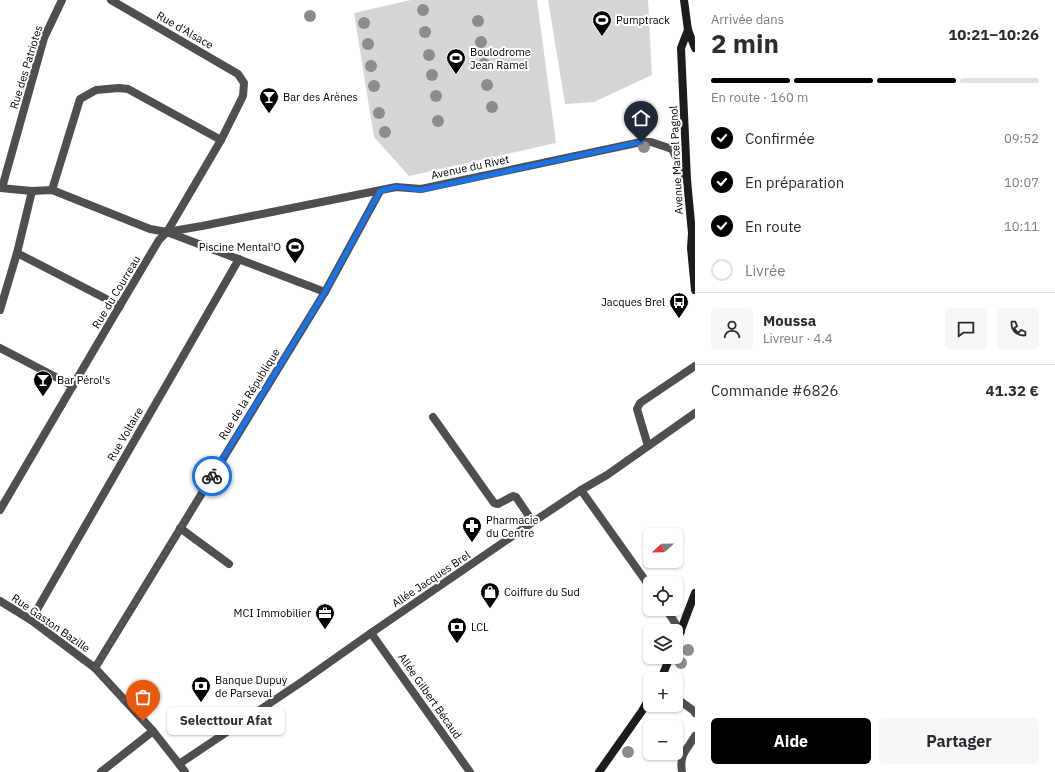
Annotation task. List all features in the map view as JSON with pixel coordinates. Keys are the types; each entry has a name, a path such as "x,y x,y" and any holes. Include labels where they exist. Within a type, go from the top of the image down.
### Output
{"main road":[{"name":"Avenue Marcel Pagnol","path":"684,0 692,29 695,48"},
{"name":"Avenue Marcel Pagnol","path":"692,29 681,48 687,180 695,290"},
{"path":"683,624 695,593"},
{"path":"599,772 643,709"}],"street":[{"name":"Rue des Patriotes","path":"1,188 44,38 62,0"},
{"name":"Rue d'Alsace","path":"111,0 238,74 244,83"},
{"name":"Rue du Courreau","path":"0,510 159,240 167,232 221,140 243,96 244,83"},
{"path":"52,190 80,99 96,90 118,88 128,89 221,140"},
{"name":"Avenue du Rivet","path":"167,232 396,187 421,190 641,142 651,142 672,149 687,180"},
{"path":"1,188 32,191 52,190 150,230 167,232 325,292"},
{"path":"0,310 17,253 32,191"},
{"name":"Rue de la République","path":"95,668 325,292 380,191"},
{"path":"17,253 120,306"},
{"name":"Rue Voltaire","path":"30,620 239,259"},
{"path":"0,348 73,386"},
{"path":"648,446 636,409 640,403 695,366"},
{"name":"Allée Jacques Brel","path":"179,764 303,681 533,522 581,490 607,475 695,413"},
{"path":"433,417 494,503 498,504 513,496 533,522"},
{"path":"581,490 643,577"},
{"path":"180,528 229,564"},
{"name":"Rue Gaston Bazille","path":"0,601 30,620 95,668 152,731 185,772"},
{"name":"Allée Gilbert Bécaud","path":"371,633 470,772"},
{"path":"683,703 695,713"},
{"path":"101,772 152,731"},
{"path":"682,772 680,764 684,751 695,736"}],"shaded area":[{"name":"Boulodrome Jean Ramel","path":"411,0 537,0 556,143 409,176 374,137 354,13"},
{"name":"Pumptrack","path":"548,0 648,0 652,75 594,102 565,104"}],"way so far":[{"path":"143,721 95,668 212,476"}],"place":[{"name":"Pumptrack","path":"602,37"},
{"name":"Boulodrome Jean Ramel","path":"456,75"},
{"name":"Bar des Arènes","path":"269,114"},
{"name":"Piscine Mental'O","path":"295,264"},
{"name":"Jacques Brel","path":"679,319"},
{"name":"Bar Pérol's","path":"43,397"},
{"name":"Pharmacie du Centre","path":"472,543"},
{"name":"Coiffure du Sud","path":"490,609"},
{"name":"MCI Immobilier","path":"325,630"},
{"name":"LCL","path":"457,644"},
{"name":"Banque Dupuy de Parseval","path":"201,703"},
{"name":"Selecttour Afat","path":"143,721"}],"route":[{"path":"212,476 325,292 380,191 396,187 421,190 641,142"}]}
